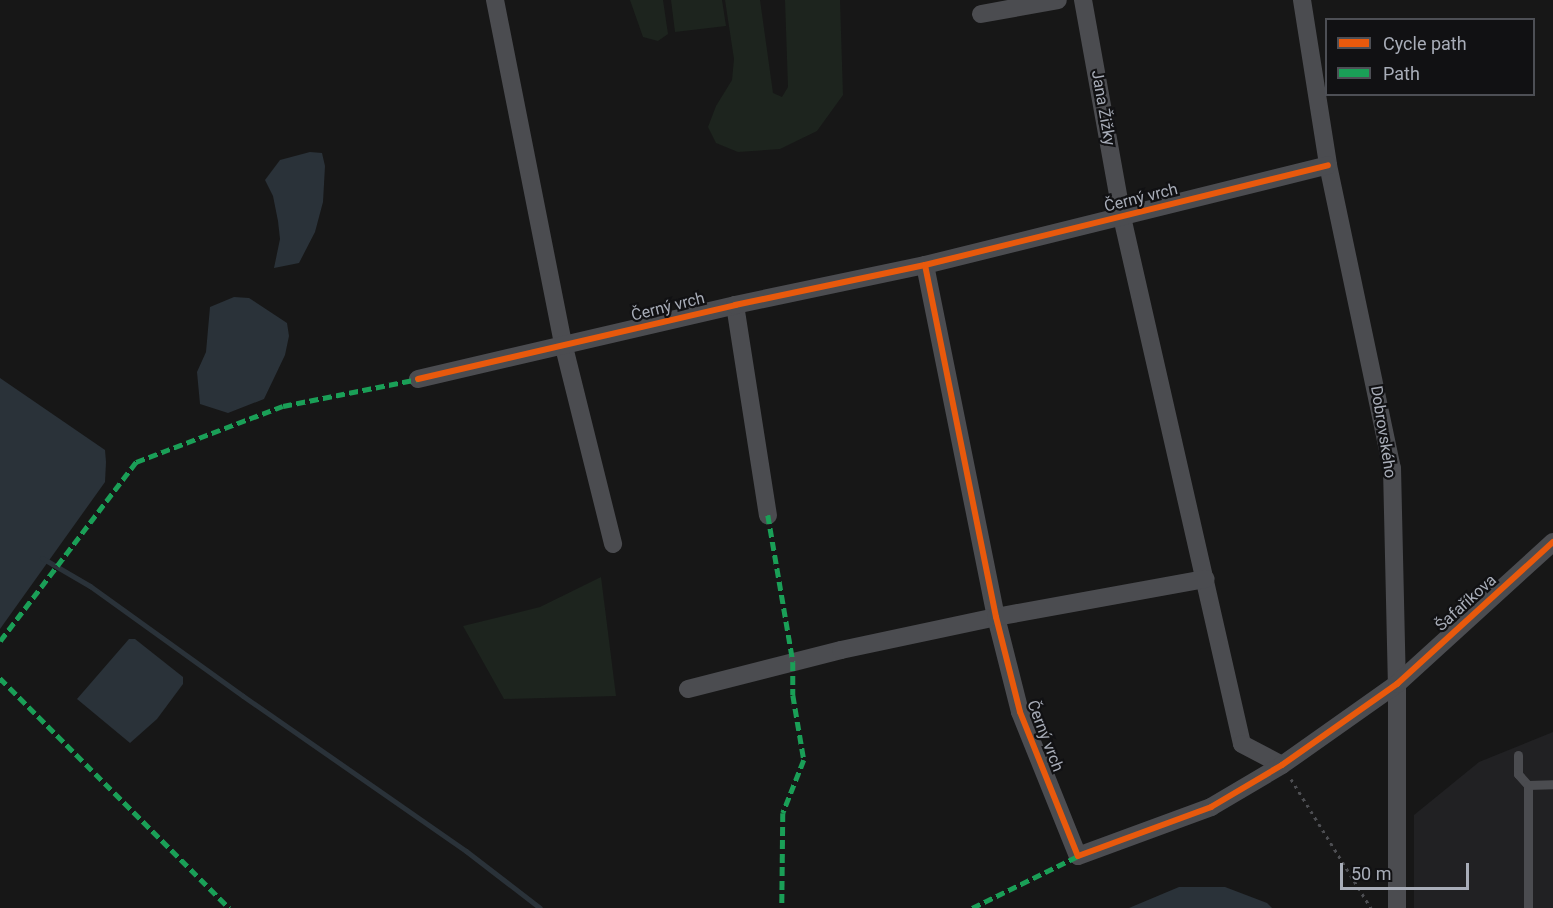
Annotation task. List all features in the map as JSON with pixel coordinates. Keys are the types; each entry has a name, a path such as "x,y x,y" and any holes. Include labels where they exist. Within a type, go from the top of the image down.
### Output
{"street":[{"path":"495,0 564,347 613,544"},
{"path":"981,14 1058,0"},
{"name":"Jana Žižky","path":"1083,0 1122,217"},
{"name":"Dobrovského","path":"1302,0 1328,165 1392,468 1397,684 1397,908"},
{"name":"Černý vrch","path":"418,379 564,347 735,305 926,265 1328,165"},
{"name":"Černý vrch","path":"1122,217 1242,744 1282,765"},
{"name":"Černý vrch","path":"926,265 996,617 1020,712 1078,856 1211,807 1282,765 1397,684"},
{"path":"735,305 768,515"},
{"name":"Šafaříkova","path":"1397,684 1553,542"},
{"path":"688,689 841,650 996,617 1206,579"}],"lane":[{"path":"1518,755 1518,774 1528,785 1528,908"},
{"path":"1528,785 1553,784"}],"path":[{"path":"1282,765 1371,908"}],"shaded area":[{"path":"630,0 663,0 668,34 658,41 643,37"},
{"path":"671,0 722,0 726,26 675,32"},
{"path":"725,0 760,0 773,93 782,97 788,87 785,0 840,0 843,95 817,131 780,149 738,152 716,143 708,127 716,106 732,80 734,59"},
{"path":"310,152 322,153 325,166 323,202 315,232 299,263 274,268 280,239 273,196 265,180 280,160"},
{"path":"234,297 249,298 287,323 289,336 285,355 264,399 228,413 200,404 197,372 206,352 210,307"},
{"path":"0,378 105,450 106,462 105,482 0,629"},
{"path":"601,577 616,696 504,699 463,626 540,607"},
{"path":"129,639 135,639 183,677 183,684 157,719 130,743 77,699"},
{"path":"1553,732 1553,908 1414,908 1414,815 1479,762"},
{"path":"1179,887 1225,887 1267,903 1272,908 1129,908"}],"waterway":[{"path":"42,558 90,586 466,851 540,908"}],"marked path":[{"path":"0,641 136,462 283,406 418,379"},
{"path":"768,515 793,662 793,695 804,760 783,813 782,908"},
{"path":"0,678 229,908"},
{"path":"972,908 1078,856"}],"cycle path":[{"path":"418,379 735,305 925,265 1328,165"},
{"path":"925,265 996,617 1020,712 1078,856 1211,807 1282,765 1397,684 1553,542"}]}
